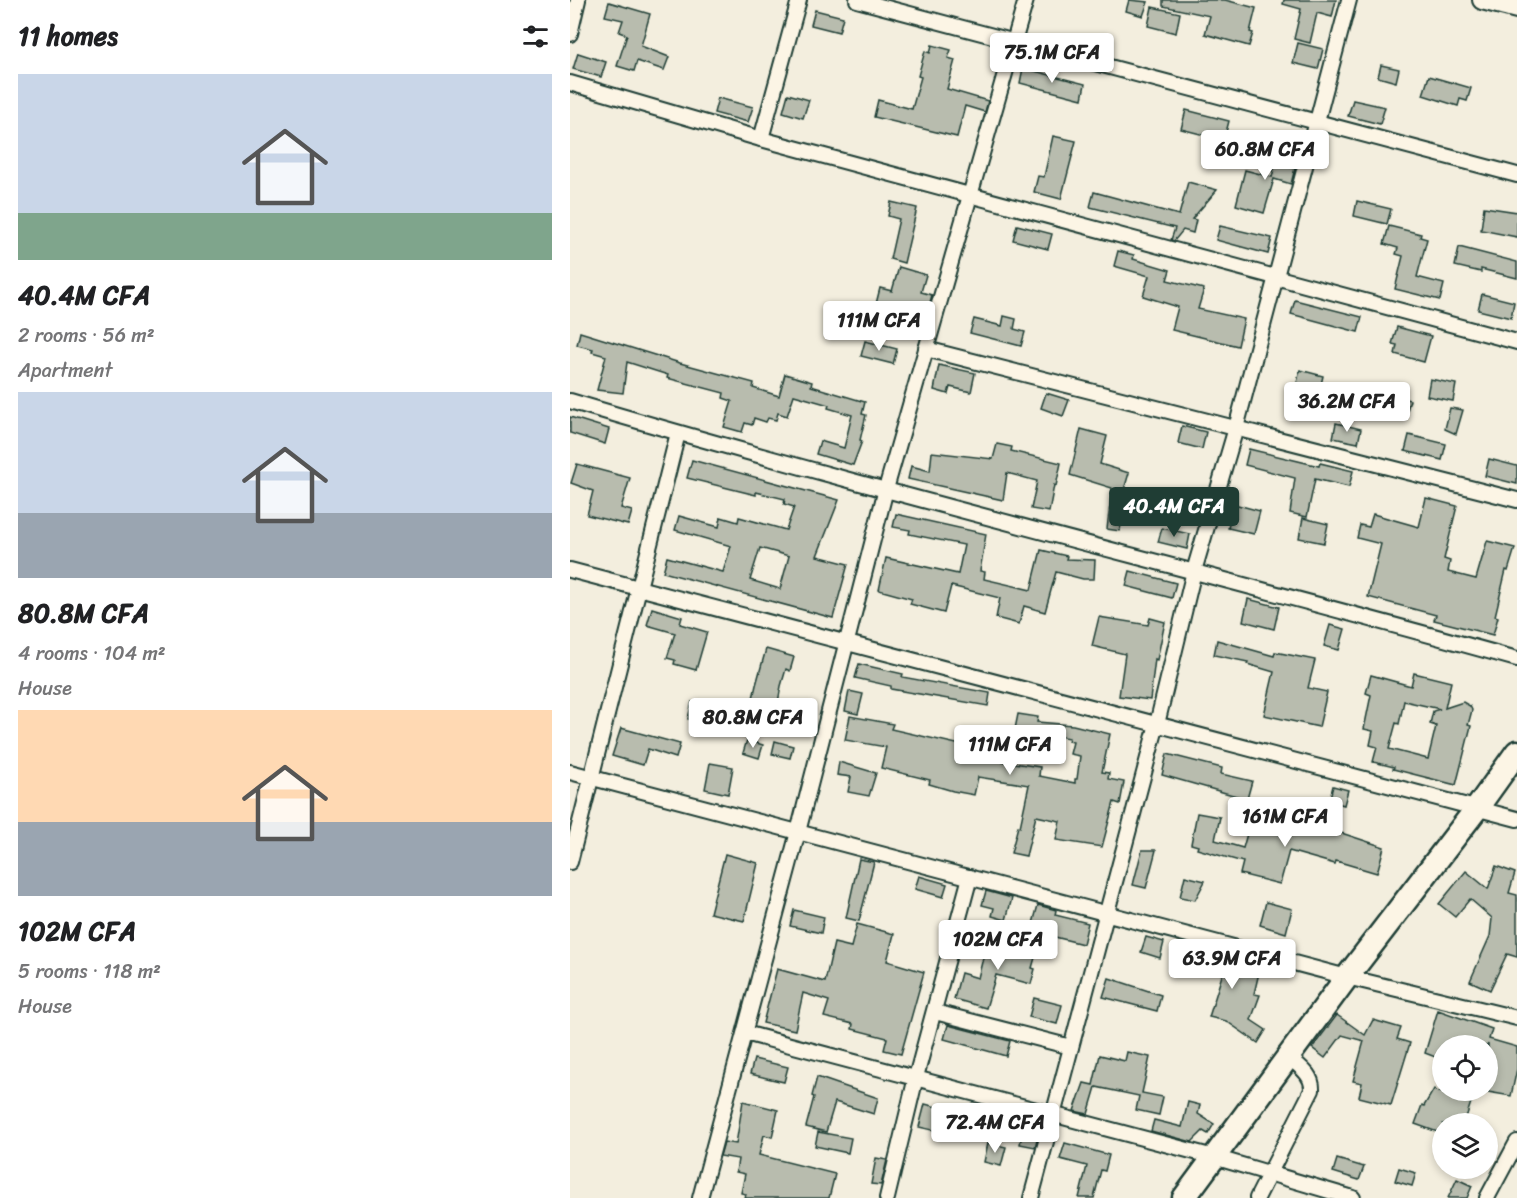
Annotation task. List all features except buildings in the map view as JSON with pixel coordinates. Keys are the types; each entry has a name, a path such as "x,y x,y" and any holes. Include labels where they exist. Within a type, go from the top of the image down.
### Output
{"main road":[{"path":"1184,1198 1517,752"}],"street":[{"path":"570,34 578,0"},
{"path":"761,139 799,0"},
{"path":"857,0 1517,175"},
{"path":"700,1198 848,642 886,489 1026,0"},
{"path":"1031,1198 1157,724 1194,571 1236,428 1349,0"},
{"path":"1482,0 1512,5"},
{"path":"570,83 761,139 1517,342"},
{"path":"926,349 1517,501"},
{"path":"570,401 678,433 1516,656"},
{"path":"570,862 678,433"},
{"path":"570,570 1517,819"},
{"path":"570,772 1347,977 1517,1018"},
{"path":"887,1198 916,1077 970,877"},
{"path":"934,1012 1071,1047"},
{"path":"745,1033 1214,1157 1353,1198"},
{"path":"1257,1198 1312,1090 1309,1076 1289,1057"},
{"path":"1487,1198 1517,1142"}]}
